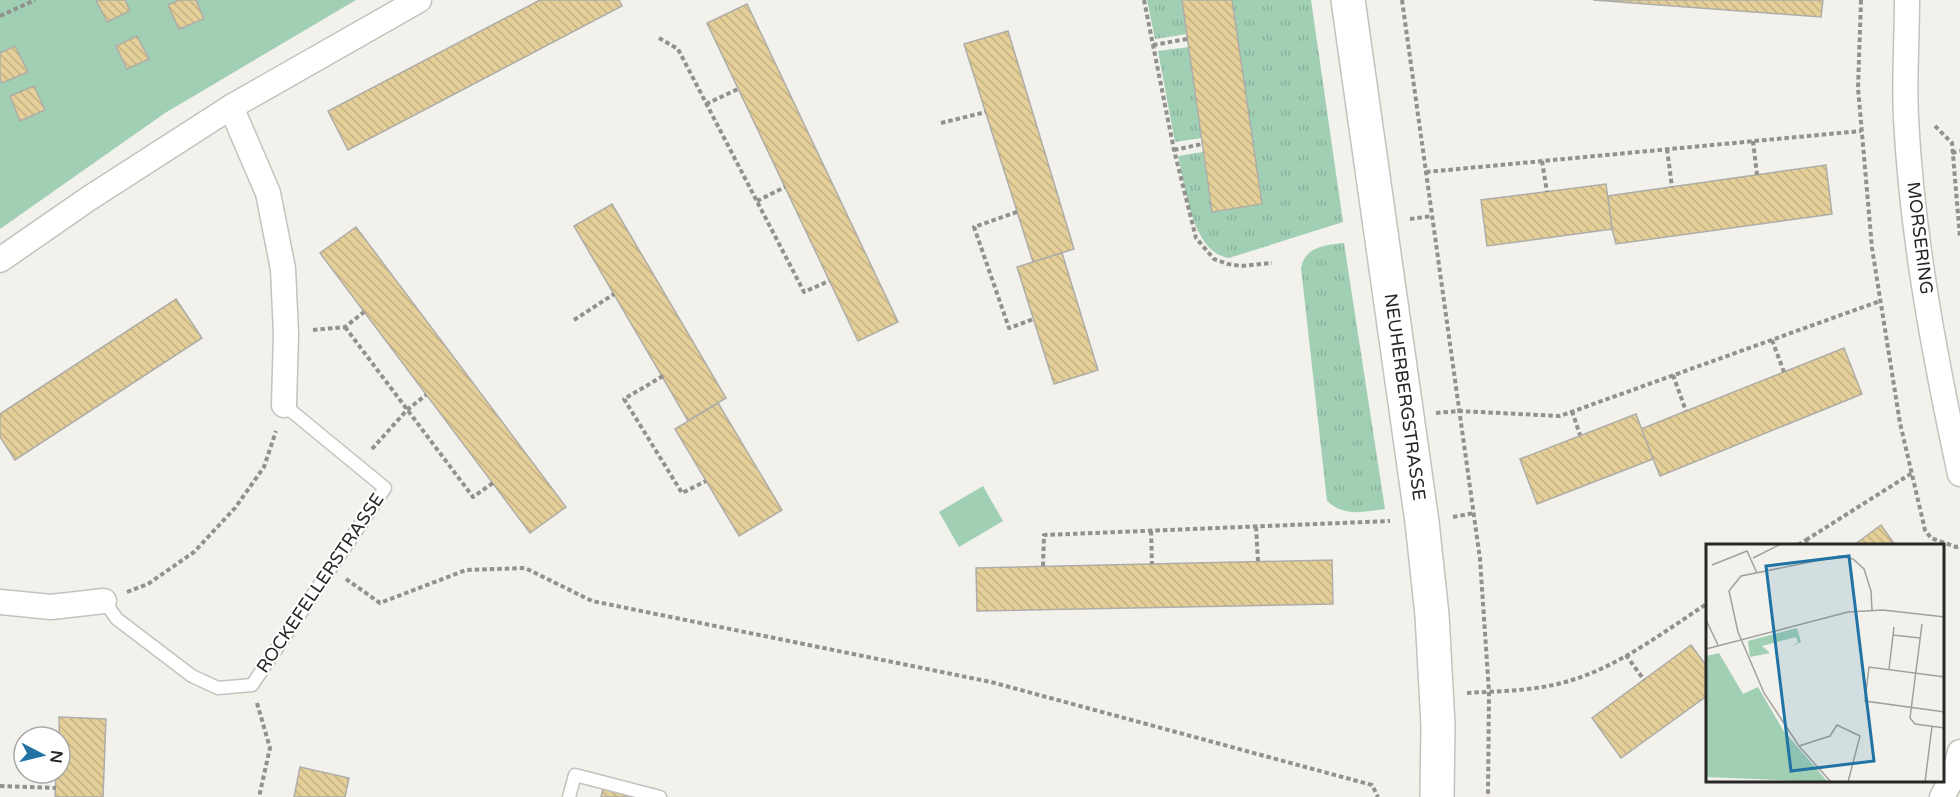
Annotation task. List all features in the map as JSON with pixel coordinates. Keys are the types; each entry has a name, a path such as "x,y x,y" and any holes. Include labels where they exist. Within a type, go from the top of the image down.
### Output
{"main road":[{"name":"NEUHERBERGSTRASSE","path":"1348,0 1422,522 1432,615 1438,725 1437,797"}],"street":[{"path":"0,260 87,199 231,107 419,0"},
{"name":"MORSERING","path":"1907,0 1906,118 1920,261 1944,399 1960,474"},
{"path":"231,107 268,193 283,270 286,333 284,405"},
{"path":"0,602 51,607 104,601"},
{"path":"1942,797 1954,775 1960,753"}],"lane":[{"name":"ROCKEFELLERSTRASSE","path":"104,601 117,619 192,676 218,688 252,685 385,489 284,405"},
{"path":"569,797 575,775 660,797"}],"path":[{"path":"0,16 35,0"},
{"path":"1144,0 1174,150 1196,238 1214,259 1228,264 1241,266 1272,263"},
{"path":"1402,0 1480,559 1489,692 1488,797"},
{"path":"1861,0 1858,88 1861,130 1872,248 1900,423 1925,530 1931,538 1956,547 1960,546"},
{"path":"659,38 678,49 804,292 829,281"},
{"path":"1153,45 1187,39"},
{"path":"706,104 738,88"},
{"path":"941,123 986,112"},
{"path":"1906,118 1926,117 1952,143 1960,238"},
{"path":"1426,172 1861,130"},
{"path":"1754,141 1757,175"},
{"path":"1174,150 1202,144"},
{"path":"1667,149 1672,187"},
{"path":"1952,153 1960,151"},
{"path":"1542,161 1547,192"},
{"path":"757,201 785,187"},
{"path":"1017,212 974,227 1009,328 1034,319"},
{"path":"574,320 614,294"},
{"path":"1458,411 1560,416 1880,301"},
{"path":"286,333 345,327 364,312"},
{"path":"345,327 473,497 493,483"},
{"path":"1772,340 1784,372"},
{"path":"1673,375 1686,411"},
{"path":"663,376 624,399 682,493 706,481"},
{"path":"358,466 407,410 426,394"},
{"path":"104,601 148,584 194,552 235,508 264,467 284,405"},
{"path":"1572,411 1580,435"},
{"path":"1800,544 1912,473"},
{"path":"1043,566 1044,535 1400,521"},
{"path":"1256,527 1258,561"},
{"path":"1151,531 1152,564"},
{"path":"1806,540 1808,544"},
{"path":"331,569 380,603 466,570 525,568 592,601 991,682 1372,785 1378,797"},
{"path":"1489,692 1543,687 1572,680 1626,655 1706,604"},
{"path":"1626,655 1644,680"},
{"path":"252,685 270,748 259,797"},
{"path":"0,786 56,788"}],"green space":[{"path":"0,0 356,0 165,113 0,229"},
{"path":"1147,0 1182,0 1187,34 1155,39"},
{"path":"1232,0 1311,0 1343,222 1229,258 1216,253 1206,244 1198,231 1187,200 1178,156 1203,152 1212,211 1261,204"},
{"path":"1189,47 1202,138 1175,142 1158,51"},
{"path":"1344,243 1385,509 1362,512 1340,509 1327,501 1301,268 1307,255 1317,248"},
{"path":"983,486 1003,521 959,547 939,512"}],"building":[{"path":"96,0 125,0 130,11 107,22"},
{"path":"179,0 196,0 204,19 179,29 168,5"},
{"path":"540,0 619,0 622,6 348,150 328,111"},
{"path":"1182,0 1232,0 1262,204 1212,212"},
{"path":"1593,0 1823,0 1821,17"},
{"path":"747,4 898,322 858,341 707,23"},
{"path":"1008,31 1074,249 1033,262 964,44"},
{"path":"137,36 149,59 127,69 116,46"},
{"path":"15,46 28,72 2,83 0,53"},
{"path":"34,86 45,110 20,121 10,96"},
{"path":"1826,165 1832,214 1616,244 1608,196"},
{"path":"1606,184 1612,229 1487,246 1481,200"},
{"path":"612,204 726,398 688,421 574,226"},
{"path":"356,227 566,507 530,533 320,253"},
{"path":"1062,253 1098,370 1054,384 1017,267"},
{"path":"176,299 202,338 15,460 0,437 0,414"},
{"path":"1844,348 1862,394 1660,476 1641,429"},
{"path":"718,403 782,510 739,536 675,429"},
{"path":"1636,414 1653,459 1537,504 1520,459"},
{"path":"1881,525 1894,544 1855,544"},
{"path":"1332,560 1333,604 977,611 976,568"},
{"path":"1691,645 1706,665 1706,696 1621,758 1592,718"},
{"path":"59,717 106,719 103,797 55,797 56,785 72,785 72,725 59,725"},
{"path":"300,767 349,778 345,797 294,797"},
{"path":"603,789 633,797 601,797"}]}
